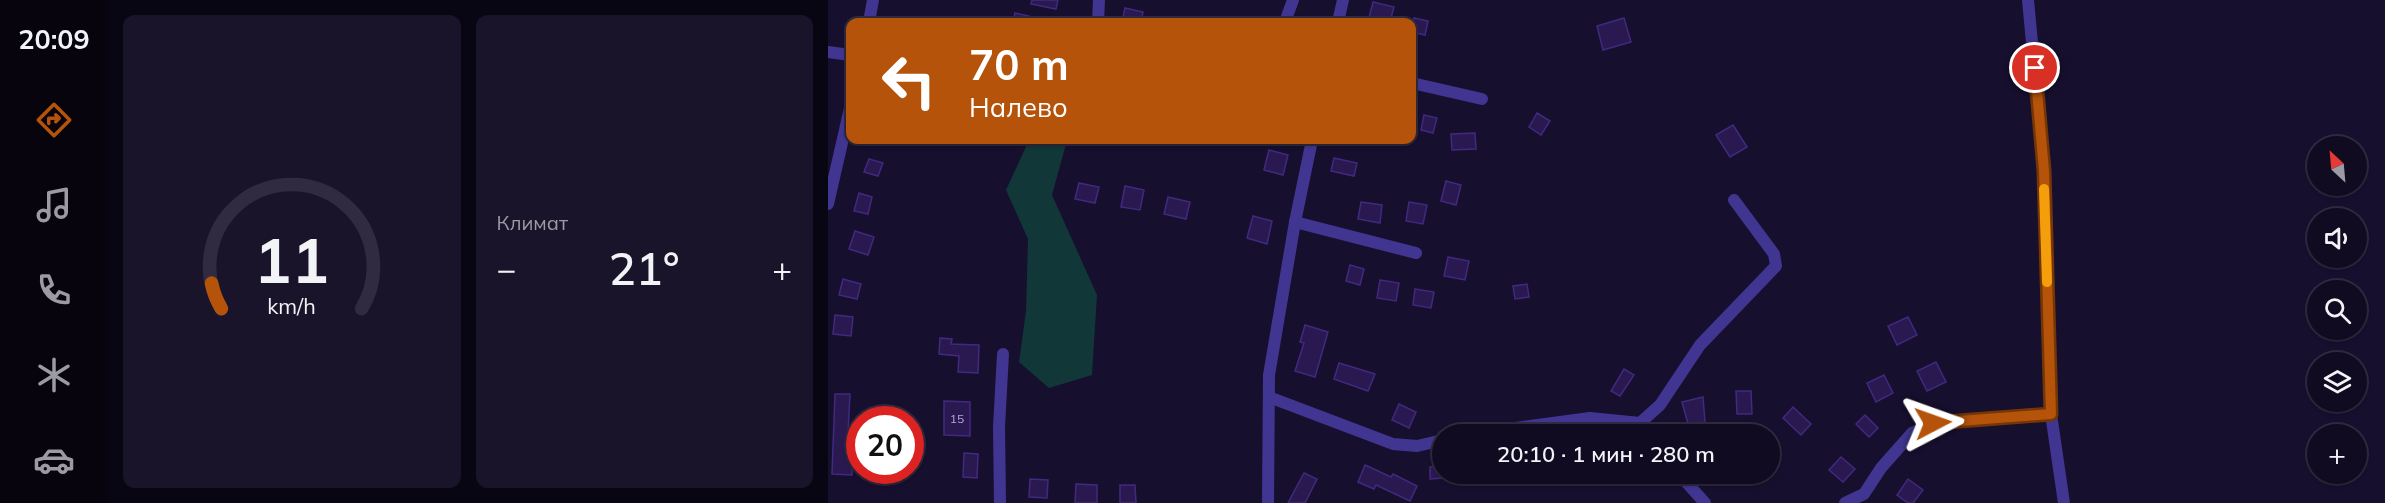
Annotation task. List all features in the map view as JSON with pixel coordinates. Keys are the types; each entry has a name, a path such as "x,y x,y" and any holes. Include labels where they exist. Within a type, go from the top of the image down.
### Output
{"street":[{"path":"870,18 873,0"},
{"path":"1098,18 1099,0"},
{"path":"1286,18 1293,0"},
{"path":"1339,18 1343,0"},
{"path":"2028,0 2044,171 2051,414 2064,503"},
{"path":"828,52 846,54"},
{"path":"1416,84 1482,99"},
{"path":"828,204 846,125"},
{"path":"1268,503 1269,375 1295,222 1311,144"},
{"path":"1545,424 1590,418 1640,423 1660,405 1700,345 1776,266 1774,254 1734,200"},
{"path":"1295,222 1416,253"},
{"path":"1000,503 999,427 1003,354"},
{"path":"1269,397 1393,444 1416,446 1432,442"},
{"path":"1845,503 1864,494 1881,468 1912,433 1933,423 2051,414"},
{"path":"1688,484 1705,503"}],"green space":[{"path":"1027,144 1066,144 1052,195 1097,295 1092,375 1049,388 1019,362 1026,311 1028,239 1006,190"}],"building":[{"path":"1032,0 1058,0 1056,9 1031,4"},
{"path":"1373,2 1394,7 1391,18 1369,18"},
{"path":"1125,8 1143,12 1142,18 1123,18"},
{"path":"1015,13 1038,18 1014,18"},
{"path":"1416,18 1428,21 1425,35 1416,33"},
{"path":"1624,18 1631,42 1603,50 1597,26"},
{"path":"1537,113 1550,121 1541,135 1529,127"},
{"path":"1424,115 1437,118 1433,133 1421,130"},
{"path":"1733,125 1747,147 1730,157 1716,135"},
{"path":"1475,133 1476,149 1452,150 1451,134"},
{"path":"1269,150 1288,155 1283,175 1264,170"},
{"path":"1334,158 1357,163 1354,176 1331,171"},
{"path":"869,159 883,163 878,176 864,172"},
{"path":"1446,181 1461,185 1456,205 1441,201"},
{"path":"1079,183 1099,187 1095,203 1075,199"},
{"path":"1125,186 1144,190 1140,210 1121,207"},
{"path":"859,193 872,197 868,214 854,211"},
{"path":"1168,197 1190,202 1186,219 1164,214"},
{"path":"1361,202 1382,205 1380,223 1358,219"},
{"path":"1409,202 1427,205 1423,224 1406,221"},
{"path":"1253,216 1272,221 1267,244 1247,238"},
{"path":"855,231 874,237 868,255 849,249"},
{"path":"1448,257 1469,261 1465,280 1444,276"},
{"path":"1350,265 1364,269 1360,285 1346,281"},
{"path":"843,279 861,284 857,299 839,295"},
{"path":"1380,280 1399,283 1396,301 1377,298"},
{"path":"1527,284 1529,297 1515,299 1513,286"},
{"path":"1415,289 1434,292 1431,308 1413,305"},
{"path":"835,315 853,317 851,336 833,334"},
{"path":"1908,317 1917,335 1897,345 1888,326"},
{"path":"1305,325 1328,332 1315,377 1295,371 1304,343 1300,342"},
{"path":"940,338 952,339 951,344 979,345 978,373 958,372 959,356 939,354"},
{"path":"1936,362 1946,382 1927,391 1917,371"},
{"path":"1339,363 1375,374 1368,391 1334,379"},
{"path":"1624,369 1634,375 1620,396 1611,391"},
{"path":"1884,375 1893,393 1876,402 1867,383"},
{"path":"1736,391 1751,391 1752,414 1737,414"},
{"path":"835,394 850,394 849,406 846,406 846,475 832,474"},
{"path":"1703,397 1705,424 1688,424 1682,402"},
{"path":"944,401 970,402 970,436 944,435"},
{"path":"1399,404 1416,412 1409,428 1392,420"},
{"path":"1793,407 1811,424 1801,435 1783,418"},
{"path":"1865,415 1878,428 1869,437 1856,424"},
{"path":"964,453 978,454 977,478 963,477"},
{"path":"1841,457 1855,469 1843,482 1829,470"},
{"path":"1365,465 1391,477 1393,474 1417,486 1410,501 1376,485 1374,489 1358,482"},
{"path":"1430,467 1432,467 1432,479 1430,479"},
{"path":"1304,473 1317,479 1305,503 1288,503"},
{"path":"1030,479 1048,480 1047,498 1029,497"},
{"path":"1908,479 1923,490 1913,503 1908,503 1897,495"},
{"path":"1076,484 1097,485 1097,503 1075,503"},
{"path":"1120,485 1135,485 1136,503 1120,503"}],"slow traffic":[{"path":"2044,189 2047,282"}],"route":[{"path":"1933,423 2051,414 2044,171 2035,68"}]}
